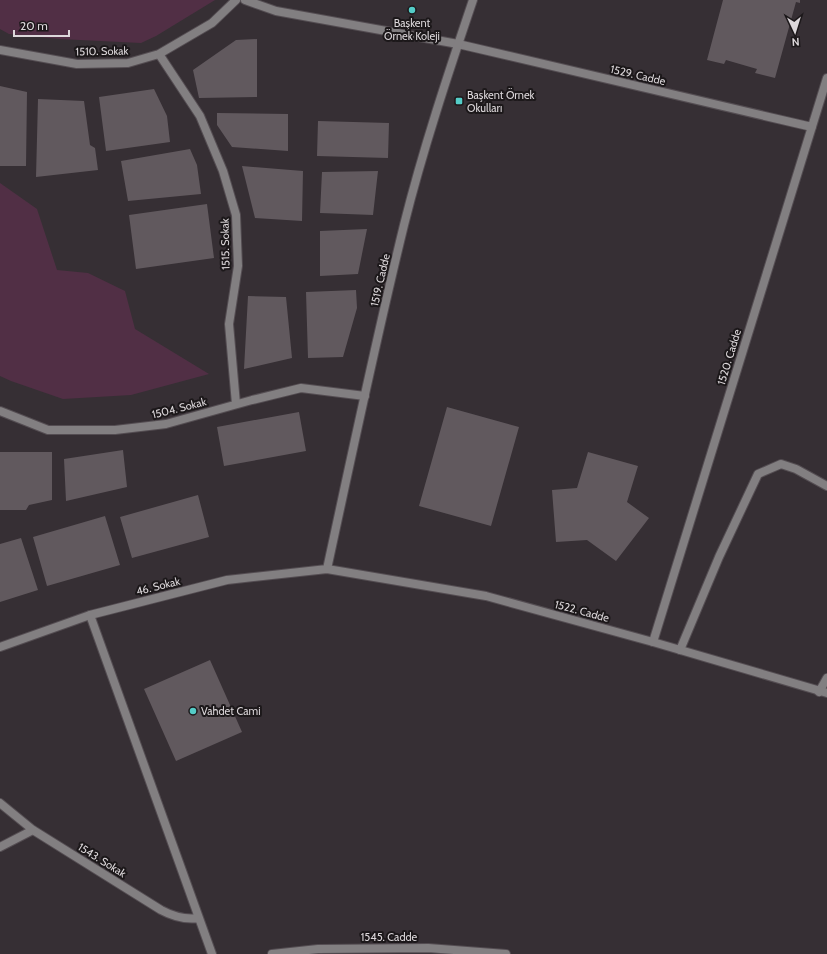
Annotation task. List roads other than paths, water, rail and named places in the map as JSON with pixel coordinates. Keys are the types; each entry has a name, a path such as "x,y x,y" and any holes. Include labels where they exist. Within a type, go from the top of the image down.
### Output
{"street":[{"name":"1510. Sokak","path":"0,50 77,64 128,63 159,54 212,23 236,0"},
{"name":"1529. Cadde","path":"245,0 276,11 458,44 812,127"},
{"name":"1519. Cadde","path":"327,569 364,396 406,217 429,133 473,0"},
{"name":"1515. Sokak","path":"159,54 200,116 223,171 236,215 238,266 229,324 236,404"},
{"name":"1520. Cadde","path":"653,642 827,78"},
{"name":"1504. Sokak","path":"0,411 48,430 115,430 166,424 236,404 301,388 364,396"},
{"path":"680,650 719,557 758,474 781,464 796,469 827,486"},
{"name":"1522. Cadde","path":"327,569 486,596 653,642 823,692"},
{"name":"46. Sokak","path":"0,647 90,615 227,580 327,569"},
{"path":"90,615 212,954"},
{"path":"823,692 827,678"},
{"name":"1543. Sokak","path":"0,803 33,830 171,916 183,919 199,918"},
{"path":"0,847 33,830"},
{"name":"1545. Cadde","path":"272,954 318,949 428,948 506,954"}],"place":[{"name":"Başkent Örnek Koleji","path":"412,10"},
{"name":"Başkent Örnek Okulları","path":"459,101"},
{"name":"Vahdet Cami","path":"193,711"}]}
